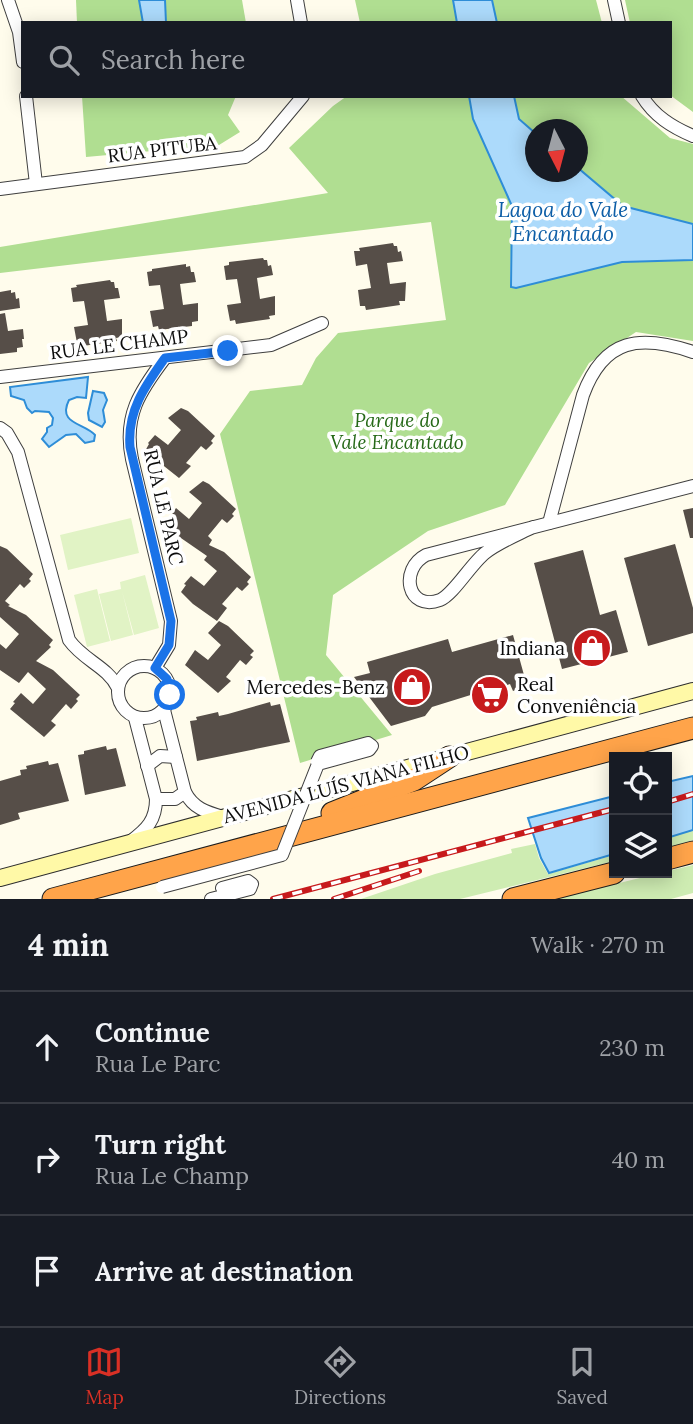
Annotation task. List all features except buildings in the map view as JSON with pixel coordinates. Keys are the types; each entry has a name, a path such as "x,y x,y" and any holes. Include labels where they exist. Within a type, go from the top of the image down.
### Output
{"highway":[{"name":"AVENIDA LUÍS VIANA FILHO","path":"53,899 693,728"},
{"path":"236,850 414,780 449,757"},
{"path":"672,858 693,852"},
{"path":"513,899 609,874"}],"main road":[{"name":"AVENIDA LUÍS VIANA FILHO","path":"0,878 693,691"}],"street":[{"path":"8,0 21,47"},
{"path":"297,0 301,21"},
{"path":"614,0 619,21"},
{"path":"26,98 36,184"},
{"name":"RUA PITUBA","path":"0,189 245,156 262,145 302,98"},
{"path":"643,98 662,119 693,136"},
{"name":"RUA LE CHAMP","path":"0,377 271,345 322,323"},
{"path":"549,523 583,395 599,363 610,352 637,342 668,344 693,352"},
{"name":"RUA LE PARC","path":"155,668 169,645 171,621 132,459 129,433 137,402 165,358"},
{"path":"0,428 7,433 18,452 69,640 78,653 111,676 118,688 121,706 127,713 135,718 148,719 164,710 168,703 170,687 162,673 155,668 147,666 131,669 120,680 118,688"},
{"path":"533,527 486,552 445,597 428,602 413,595 410,576 418,559 426,555 693,485"},
{"path":"164,710 185,792 200,809 223,817"},
{"path":"131,841 149,826 154,817 156,799 135,718"},
{"path":"164,893 282,855 318,764 369,750 372,746 368,743 320,756 317,762"},
{"path":"147,766 160,757 176,757"},
{"path":"156,799 175,799 185,792"},
{"path":"211,899 250,889 252,884 248,881 222,888"}],"green space":[{"path":"76,0 139,0 143,21 77,21"},
{"path":"165,0 242,0 246,21 166,21"},
{"path":"355,0 453,0 457,21 360,21"},
{"path":"492,0 596,0 601,21 497,21"},
{"path":"625,0 693,0 693,112 672,96 672,21 630,21"},
{"path":"82,98 235,98 228,115 240,132 219,145 86,157"},
{"name":"Parque do Vale Encantado","path":"344,98 469,98 473,119 512,206 510,284 516,288 622,262 693,260 693,341 636,332 589,363 505,505 428,531 333,595 326,655 392,735 300,763 220,434 250,391 302,385 316,358 338,333 446,320 431,222 0,273 0,247 328,193 289,148"},
{"path":"514,98 623,98 670,138 693,144 693,224 623,206 588,176 588,119 525,119 525,124 519,119"},
{"path":"131,518 139,553 68,570 60,535"},
{"path":"145,575 159,628 134,635 122,591 133,635 111,641 99,594 121,589 120,582"},
{"path":"97,589 110,641 87,647 74,595"},
{"path":"693,830 693,840 672,846 672,836"},
{"path":"535,844 548,874 609,856 609,862 460,899 361,899 435,874 512,853 511,849"},
{"path":"693,865 693,893 671,899 554,899 640,878 672,878 672,870"}],"water":[{"path":"139,0 165,0 166,21 143,21"},
{"path":"453,0 492,0 497,21 457,21"},
{"name":"Lagoa do Vale Encantado","path":"469,98 514,98 519,119 525,124 525,182 588,182 588,176 623,206 693,224 693,260 622,262 511,287 512,206 473,119"},
{"path":"88,377 86,398 69,400 66,414 73,422 95,435 94,441 85,443 76,434 66,435 49,447 42,439 47,428 52,425 53,418 49,412 32,413 24,400 11,396 10,387"},
{"path":"93,391 104,393 107,400 103,410 105,422 102,427 89,420"},
{"path":"693,776 693,830 672,836 672,815 672,781"},
{"path":"609,797 609,855 549,873 541,858 528,818"}],"railway":[{"path":"672,800 693,794"},
{"path":"273,899 609,810"},
{"path":"334,899 419,871"}],"place":[{"name":"Indiana","path":"592,648"},
{"name":"Mercedes-Benz","path":"412,687"},
{"name":"Real Conveniência","path":"490,695"}],"route":[{"path":"170,695 167,679 155,668 172,637 171,621 130,447 131,420 134,408 149,380 165,358 228,351"}]}
